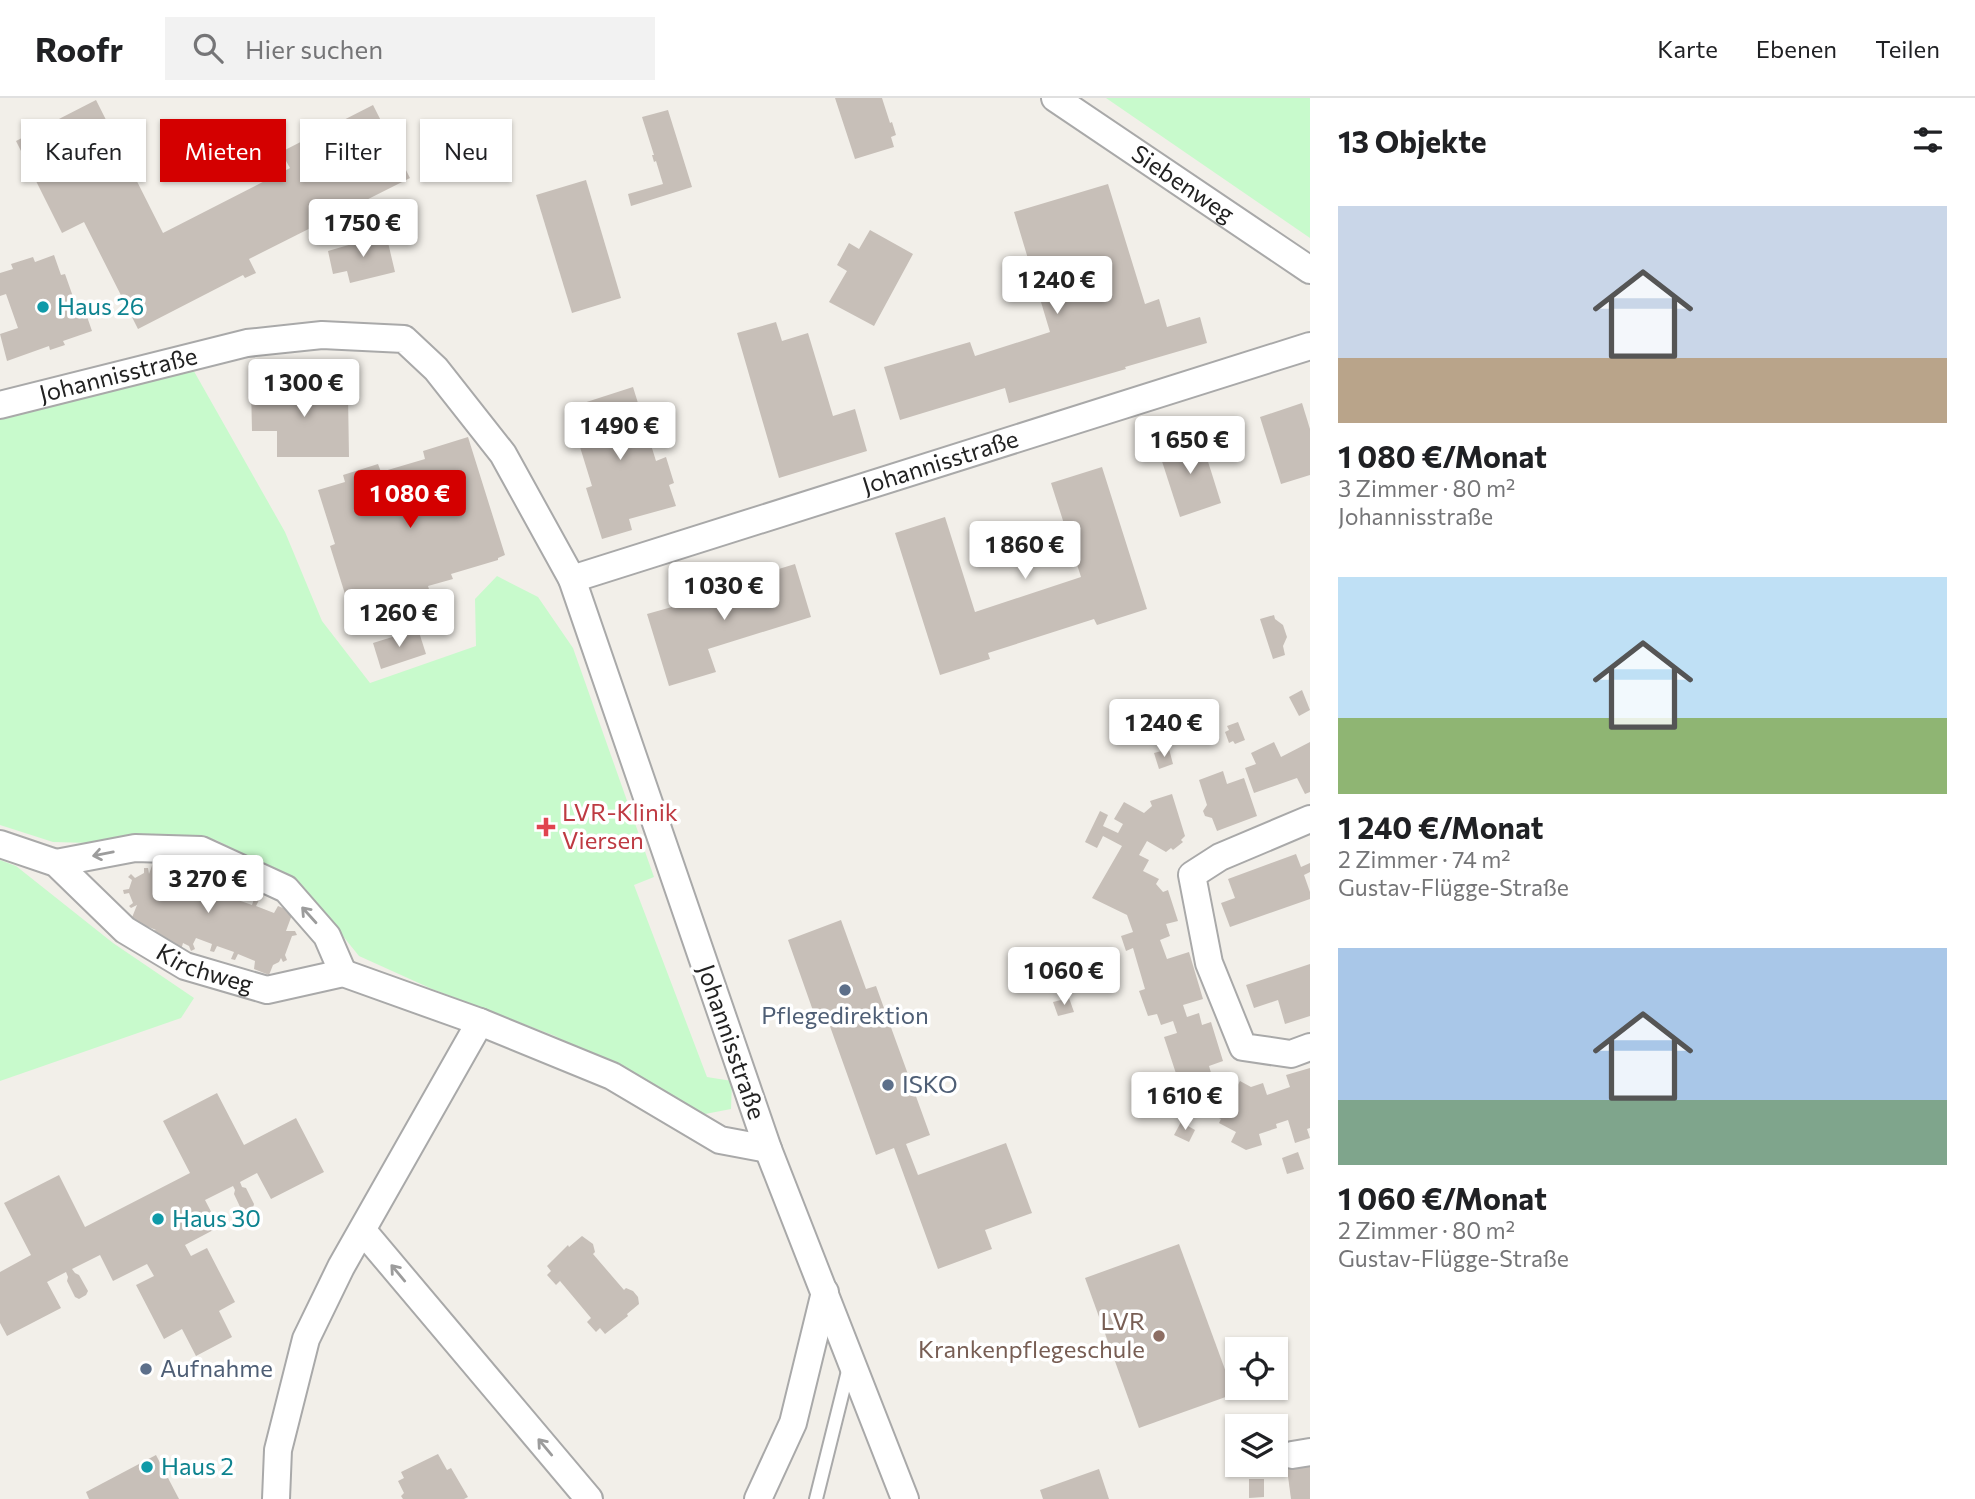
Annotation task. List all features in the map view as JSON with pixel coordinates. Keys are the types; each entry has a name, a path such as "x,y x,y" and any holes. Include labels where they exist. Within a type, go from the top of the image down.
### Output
{"street":[{"name":"Siebenweg","path":"1055,98 1310,270"},
{"name":"Johannisstraße","path":"0,405 247,343 322,335 404,339 436,369 503,454 572,579 768,1149 905,1499"},
{"name":"Johannisstraße","path":"572,579 1310,346"},
{"path":"1310,819 1220,857 1192,875 1209,963 1243,1047 1291,1054 1310,1047"},
{"name":"Kirchweg","path":"0,844 56,863 125,930 185,966 267,990 343,974 327,936 286,890 201,850 135,848 56,863"},
{"path":"343,974 480,1022 612,1076 720,1140 768,1149"},
{"path":"276,1499 278,1450 306,1339 341,1267 480,1022"},
{"path":"363,1231 589,1499"},
{"path":"758,1499 793,1423 825,1292"}],"lane":[{"path":"816,1499 850,1360"}],"green space":[{"path":"1106,98 1310,98 1310,238"},
{"path":"191,366 285,532 322,621 370,683 476,646 475,599 497,576 538,597 573,648 654,877 634,885 707,1077 732,1081 731,1109 705,1114 555,1036 432,989 359,956 301,884 216,840 147,834 90,843 53,842 0,825 0,418"},
{"path":"0,860 16,866 113,943 194,998 181,1018 0,1081"}],"building":[{"path":"835,98 882,98 896,135 891,137 894,147 855,159"},
{"path":"96,100 106,119 59,119"},
{"path":"373,105 380,119 346,119"},
{"path":"668,110 692,187 631,206 628,194 663,184 642,117"},
{"path":"21,138 21,151 16,141"},
{"path":"300,142 300,182 402,182 249,259 256,273 245,278 243,275 138,329 84,222 62,233 36,182 137,182 163,233 263,182 286,182 286,170 290,168 286,161 286,149"},
{"path":"586,180 621,298 572,313 536,195"},
{"path":"1108,184 1145,304 1159,299 1167,327 1200,317 1207,343 1009,403 1005,388 900,420 884,367 970,342 975,356 1050,332 1014,212"},
{"path":"870,230 913,254 874,326 829,302 847,271 837,265 849,243 859,249"},
{"path":"386,234 395,272 350,283 347,271 333,274 328,251"},
{"name":"Haus 26","path":"54,255 61,275 65,274 77,308 83,305 92,331 63,341 65,345 50,350 49,346 7,361 0,334 18,328 6,294 0,296 0,273 13,269 11,264 33,257 35,262"},
{"path":"776,322 782,341 808,333 833,416 855,409 867,451 779,478 737,333"},
{"path":"319,383 351,385 351,395 348,395 349,457 277,457 277,431 252,431 251,387"},
{"path":"633,387 656,461 666,457 674,483 669,485 676,506 629,519 632,530 602,539 586,488 592,486 568,408"},
{"path":"1302,403 1310,429 1310,475 1281,484 1260,417"},
{"path":"1200,436 1221,503 1180,517 1158,449"},
{"path":"468,437 505,555 498,560 451,574 453,579 428,586 435,609 378,627 371,604 350,610 330,546 335,544 318,490 345,482 343,475 378,464 381,472 425,459 423,451"},
{"path":"1102,467 1147,609 1097,625 1094,619 988,653 990,659 940,675 895,533 945,517 975,612 1081,577 1051,483"},
{"path":"795,564 811,617 708,649 716,672 669,686 647,614 771,579 769,572"},
{"path":"1274,615 1283,625 1287,637 1283,646 1285,655 1273,659 1260,619"},
{"path":"418,629 426,654 381,669 373,643"},
{"path":"1302,690 1310,710 1299,716 1289,697"},
{"path":"1238,722 1245,740 1229,743 1225,732 1229,730 1227,726"},
{"path":"1274,742 1281,757 1310,742 1310,792 1305,794 1297,778 1254,793 1245,768 1256,764 1251,753"},
{"path":"1169,749 1173,764 1159,769 1154,753"},
{"path":"1223,771 1227,784 1244,778 1257,816 1217,831 1212,818 1205,816 1203,811 1207,805 1199,780"},
{"path":"1172,794 1185,836 1181,840 1183,842 1166,852 1147,841 1139,855 1149,860 1143,871 1159,879 1156,884 1163,892 1168,890 1178,921 1166,924 1170,936 1160,940 1167,959 1189,952 1203,999 1183,1005 1187,1017 1199,1013 1202,1025 1211,1022 1223,1061 1209,1066 1212,1076 1210,1080 1234,1092 1240,1081 1251,1087 1263,1083 1267,1095 1290,1087 1286,1075 1310,1068 1310,1128 1307,1129 1310,1138 1295,1143 1288,1120 1276,1124 1277,1128 1259,1134 1262,1145 1246,1150 1231,1142 1236,1132 1219,1123 1221,1119 1210,1114 1208,1117 1187,1107 1164,1037 1177,1033 1173,1021 1161,1025 1157,1014 1148,1016 1139,991 1145,989 1133,948 1126,951 1121,936 1133,932 1127,915 1092,898 1122,846 1103,836 1097,848 1085,842 1100,811 1108,815 1103,826 1118,833 1123,824 1114,819 1124,802 1144,813 1152,806 1150,801"},
{"path":"1296,854 1301,867 1310,863 1310,872 1304,875 1310,899 1230,927 1221,903 1235,898 1228,879"},
{"path":"154,860 178,869 176,864 180,863 182,868 189,870 192,862 195,863 211,870 208,878 214,880 219,877 222,881 216,884 214,890 231,897 233,890 237,892 235,899 252,905 254,899 259,900 256,906 274,913 278,906 293,912 286,931 295,931 297,935 292,936 285,955 287,960 283,962 281,958 273,965 269,975 254,969 255,961 238,954 235,960 231,959 234,952 217,946 214,952 210,951 212,944 196,938 193,944 195,949 191,951 189,946 183,943 181,950 161,942 163,936 152,935 151,931 156,930 131,920 137,905 131,908 129,906 133,903 129,893 124,894 123,890 129,889 132,880 128,877 131,874 135,878 144,873 144,868 148,868 149,874"},
{"path":"841,920 866,989 876,986 930,1135 906,1144 918,1175 1006,1143 1032,1213 985,1230 992,1249 938,1269 894,1148 876,1155 827,1018 817,1022 788,940"},
{"path":"1310,964 1310,1016 1285,1024 1278,1000 1254,1008 1246,985"},
{"path":"1069,998 1074,1012 1058,1016 1053,1002"},
{"name":"Haus 30","path":"217,1093 244,1145 296,1118 324,1172 271,1199 257,1173 240,1182 254,1204 247,1212 242,1211 233,1186 205,1200 219,1227 185,1245 191,1256 207,1248 235,1302 219,1311 232,1337 196,1356 182,1329 164,1339 136,1285 154,1276 147,1264 113,1281 100,1255 72,1269 79,1275 88,1291 86,1295 79,1299 75,1297 67,1281 66,1272 47,1282 61,1308 7,1336 0,1323 0,1272 31,1255 4,1203 59,1175 85,1227 190,1173 163,1121"},
{"path":"1181,1122 1195,1130 1189,1142 1174,1135"},
{"path":"1298,1152 1304,1169 1287,1174 1282,1158"},
{"path":"582,1236 593,1244 593,1254 624,1290 626,1288 633,1291 638,1297 639,1304 605,1334 600,1328 596,1332 587,1322 591,1318 560,1281 556,1285 547,1275 551,1271 547,1266 568,1245 569,1247"},
{"name":"LVR Krankenpflegeschule","path":"1179,1244 1225,1369 1225,1397 1139,1428 1085,1278"},
{"path":"438,1454 447,1470 451,1468 468,1497 403,1499 401,1496 404,1493 398,1481 404,1478 401,1472"},
{"name":"Haus 2","path":"156,1455 179,1499 89,1499 86,1492"},
{"path":"1310,1465 1310,1499 1291,1499 1288,1469"},
{"path":"1099,1469 1109,1499 1043,1499 1040,1490"},
{"path":"1249,1479 1264,1479 1264,1497 1249,1498"}],"place":[{"name":"Haus 26","path":"43,307"},
{"name":"LVR-Klinik Viersen","path":"546,827"},
{"name":"Pflegedirektion","path":"845,990"},
{"name":"ISKO","path":"888,1085"},
{"name":"Haus 30","path":"158,1219"},
{"name":"LVR Krankenpflegeschule","path":"1159,1336"},
{"name":"Aufnahme","path":"146,1369"},
{"name":"Haus 2","path":"147,1467"}]}
